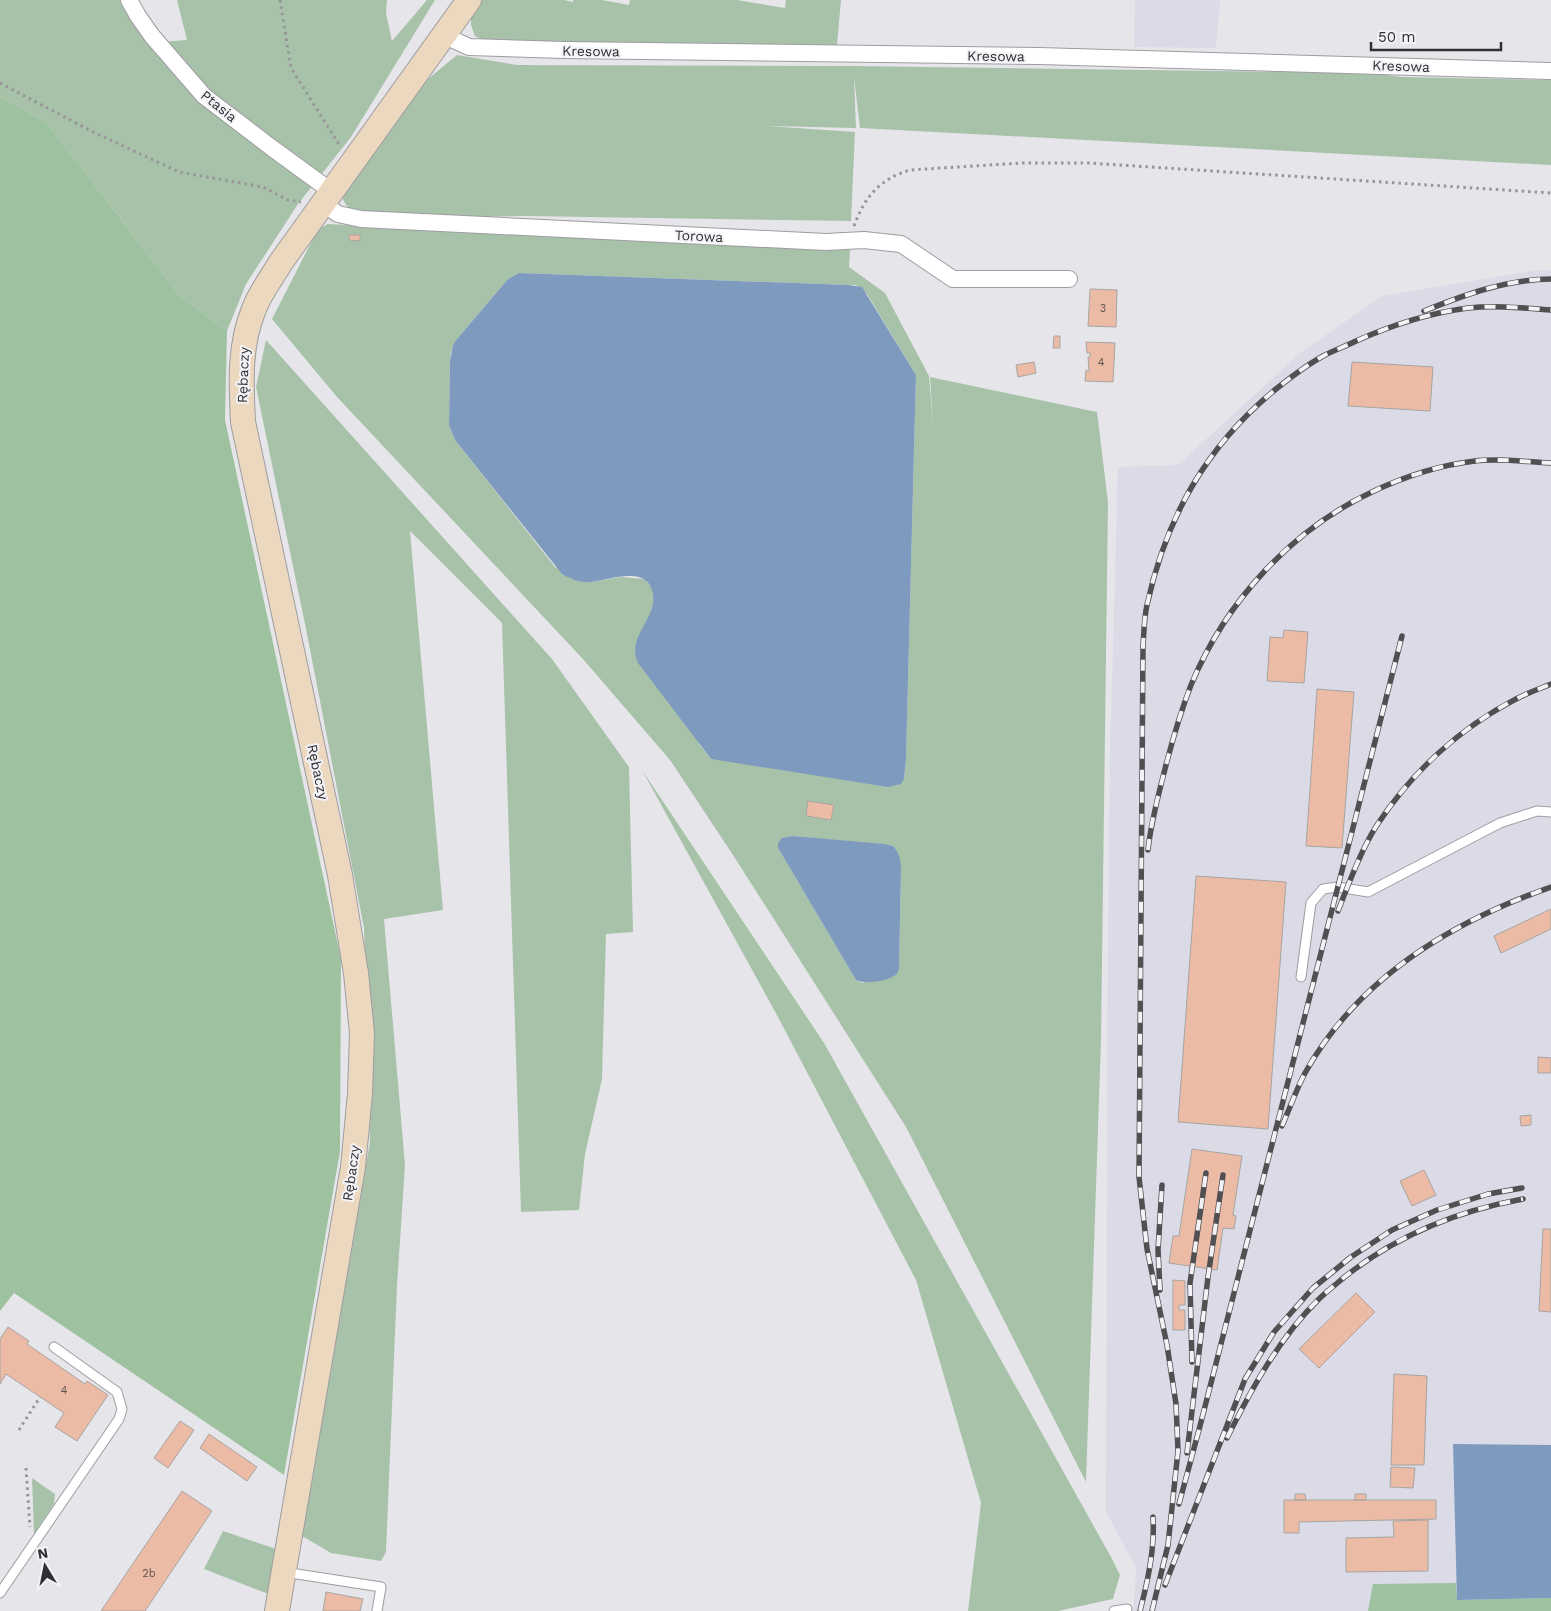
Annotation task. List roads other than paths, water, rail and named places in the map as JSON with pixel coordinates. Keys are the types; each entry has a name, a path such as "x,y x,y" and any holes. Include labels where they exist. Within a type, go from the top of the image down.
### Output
{"street":[{"name":"Ptasia","path":"129,0 152,36 204,96 272,148 321,199"},
{"name":"Rębaczy","path":"277,1611 353,1167 360,1094 362,1033 356,973 340,875 243,422 241,383 243,345 254,308 321,199 351,163 469,0"},
{"name":"Kresowa","path":"443,35 470,47 479,48 1039,56 1551,71"},
{"name":"Torowa","path":"321,199 338,214 361,220 826,242 864,240 901,244 953,279 1068,279"}],"lane":[{"path":"1301,977 1310,903 1323,889 1338,887 1368,892 1500,823 1537,811 1551,812"},
{"path":"0,1593 119,1419 122,1409 117,1392 54,1347"},
{"path":"284,1572 381,1587 377,1611"},
{"path":"1114,1611 1127,1609"}],"water":[{"path":"519,273 862,287 916,375 906,759 904,779 901,784 888,787 711,759 638,663 635,653 638,636 653,604 650,585 637,577 628,576 583,582 562,574 455,440 449,425 450,361 453,345 508,279"},
{"path":"793,836 893,846 900,858 901,864 899,969 897,974 888,979 877,981 865,982 856,980 778,848 778,843 782,838"},
{"path":"1453,1444 1551,1445 1551,1598 1457,1600"}],"railway":[{"path":"1424,311 1486,289 1518,282 1551,279"},
{"path":"1152,1611 1168,1545 1178,1451 1176,1404 1167,1345 1147,1249 1139,1177 1143,646 1146,610 1155,573 1178,513 1209,459 1251,411 1276,389 1306,367 1325,355 1370,335 1411,320 1439,313 1468,308 1489,307 1551,310"},
{"path":"1148,850 1153,818 1166,765 1191,685 1223,625 1243,597 1289,547 1344,507 1374,491 1423,472 1449,465 1484,460 1551,463"},
{"path":"1179,1504 1402,636"},
{"path":"1338,911 1371,834 1391,806 1422,769 1476,723 1516,699 1551,684"},
{"path":"1282,1126 1305,1073 1327,1039 1352,1009 1380,982 1410,958 1443,936 1478,917 1551,887"},
{"path":"1192,1362 1190,1283 1206,1173"},
{"path":"1187,1453 1208,1277 1223,1175"},
{"path":"1160,1290 1158,1250 1162,1185"},
{"path":"1165,1585 1245,1379 1274,1332 1313,1288 1351,1257 1392,1230 1437,1210 1488,1194 1522,1188"},
{"path":"1227,1438 1267,1364 1291,1330 1322,1296 1342,1279 1383,1250 1427,1227 1450,1218 1523,1199"},
{"path":"1140,1611 1150,1564 1153,1517"}]}
